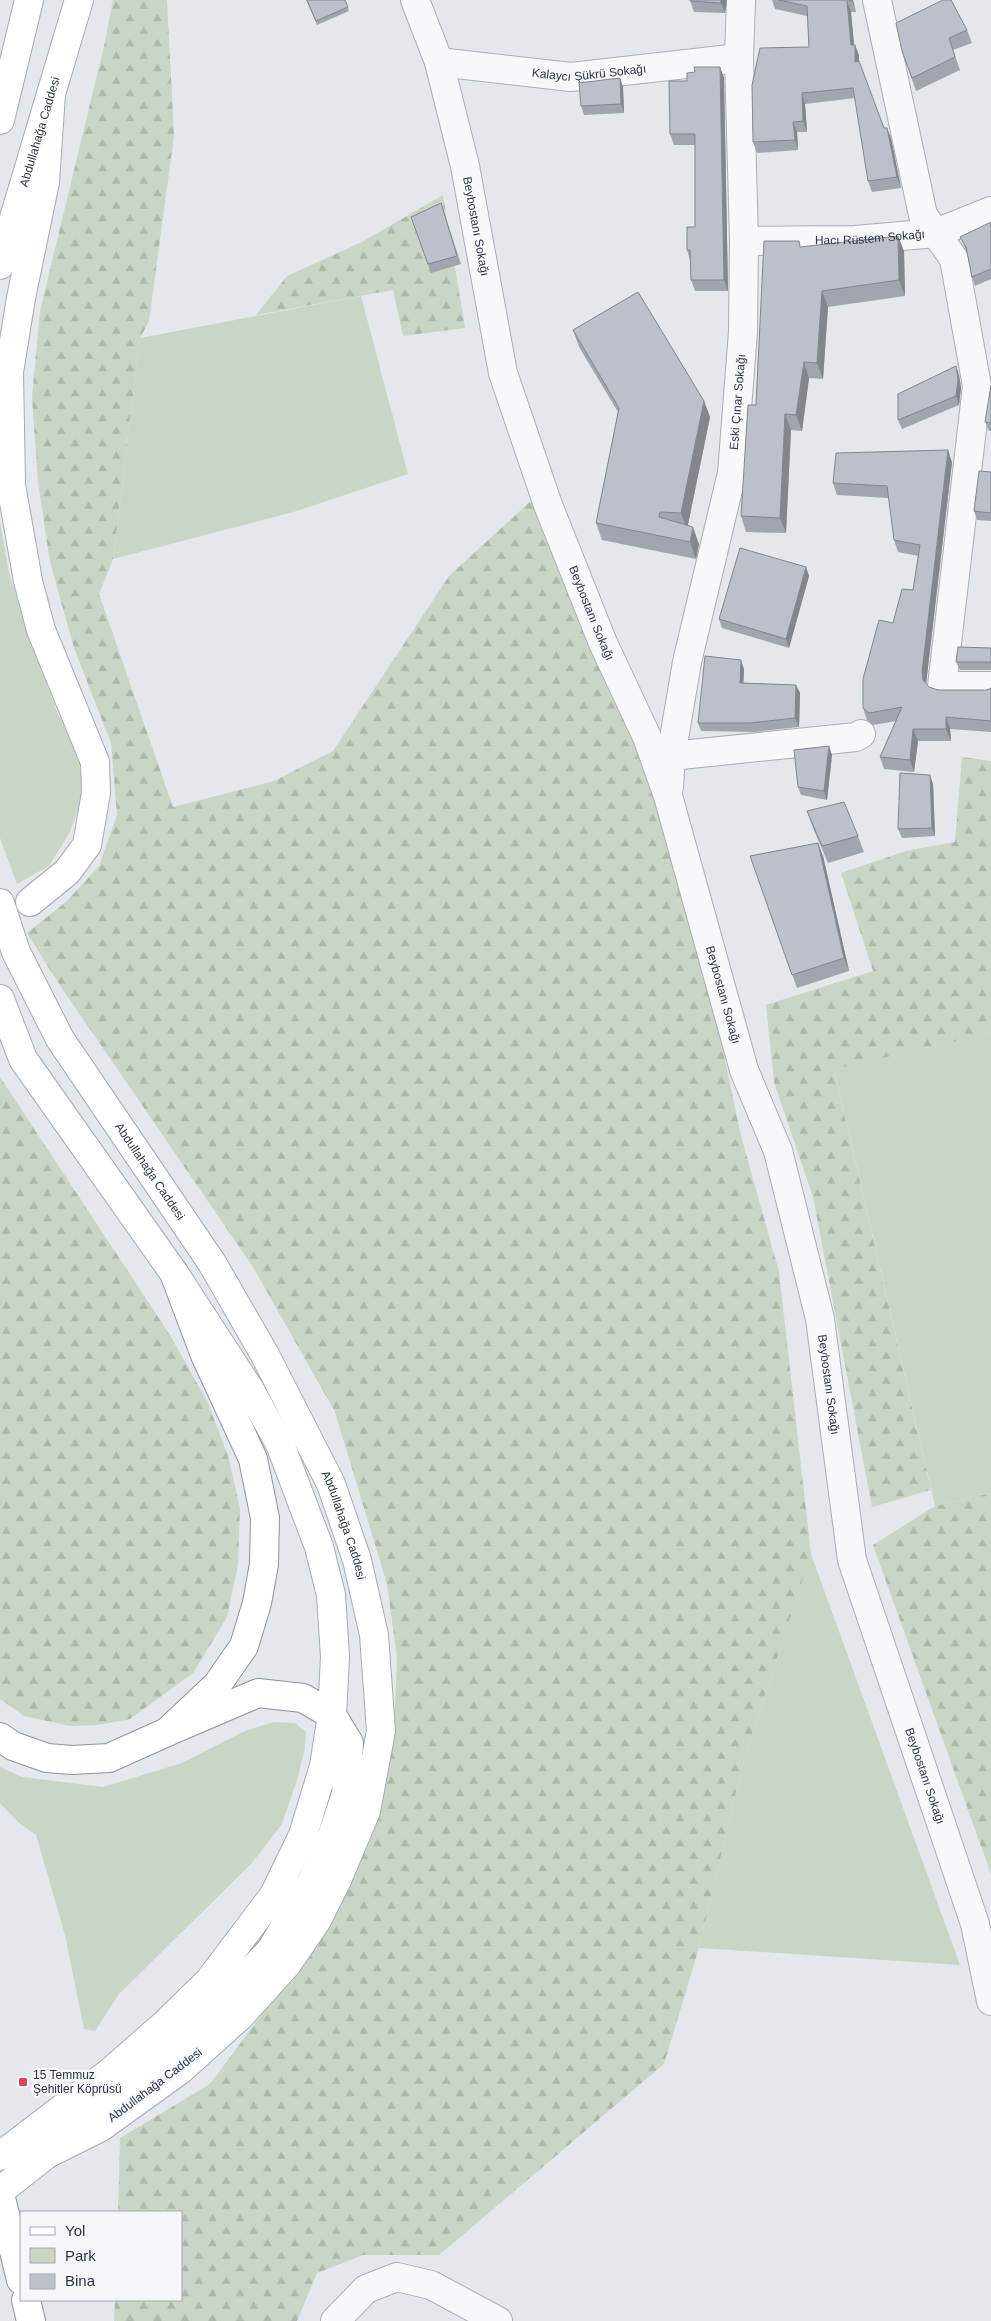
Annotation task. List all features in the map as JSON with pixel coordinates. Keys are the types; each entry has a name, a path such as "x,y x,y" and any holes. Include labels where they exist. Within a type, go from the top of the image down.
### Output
{"main road":[{"path":"0,64 19,0"},
{"path":"0,120 28,0"},
{"name":"Abdullahağa Caddesi","path":"0,265 79,0"},
{"path":"30,902 68,872 87,845 96,793 95,762 41,630 28,581 11,485 9,372 21,298 45,182 51,94"},
{"name":"Abdullahağa Caddesi","path":"0,903 16,952 60,1039 212,1263 306,1432 331,1484 357,1560 374,1635 381,1731 366,1811 337,1880 316,1920 288,1964 240,2016 180,2070 101,2127 47,2154"},
{"path":"0,999 23,1059"},
{"path":"0,1034 23,1059 174,1273 250,1390 280,1444 319,1547 331,1595 335,1657 332,1715 324,1766 306,1826 274,1895 209,1981 165,2024 109,2073 0,2156"},
{"path":"167,1732 216,1685 244,1646 257,1603 264,1564 265,1518 252,1459 205,1355 174,1273"},
{"path":"0,1738 13,1746 47,1758 72,1760 109,1758 258,1693 303,1698 332,1715 349,1743 346,1794 332,1836 312,1881 271,1950 208,2016 150,2070 0,2192 20,2276"},
{"path":"26,2301 30,2321"}],"street":[{"name":"Beybostanı Sokağı","path":"416,0 439,62 465,166 503,373 548,505 603,643 647,737 668,796 744,1070 778,1151 820,1319 852,1560 975,1924 988,1968 991,2001"},
{"name":"Eski Çınar Sokağı","path":"668,796 671,756 686,662 732,473 743,332 744,240 739,58 740,0"},
{"path":"877,0 923,215 954,259 977,386 942,686 991,686"},
{"name":"Kalaycı Şükrü Sokağı","path":"439,62 571,77 739,58"},
{"name":"Hacı Rüstem Sokağı","path":"744,240 855,240 936,233 991,211"},
{"path":"671,756 848,738 862,734"},
{"path":"335,2321 366,2288 397,2277 431,2285 498,2321"}],"green space":[{"path":"113,0 167,0 174,136 149,321 140,338 113,559 99,594 173,807 274,781 333,751 449,576 533,499 682,858 741,1136 779,1272 811,1554 743,1763 699,1948 664,2064 439,2255 363,2255 317,2273 297,2321 114,2321 115,2301 182,2301 182,2211 118,2211 120,2138 210,2084 297,1967 394,1732 397,1658 387,1584 335,1412 253,1267 59,984 27,933 67,901 99,866 117,815 111,743 74,648 50,562 38,482 32,397 40,311 104,46"},
{"path":"443,195 465,328 403,336 393,290 256,315 287,276 362,242"},
{"path":"361,296 408,474 297,511 113,559 140,338"},
{"path":"0,522 9,573 28,634 58,714 81,761 83,796 70,832 49,866 17,884 0,838"},
{"path":"962,757 991,761 991,1033 834,1069 931,1490 872,1507 813,1197 774,1082 766,1005 873,971 841,873 906,851 955,842"},
{"path":"991,1033 991,1493 935,1506 834,1068"},
{"path":"0,1077 170,1335 208,1403 228,1456 240,1508 238,1564 227,1617 193,1673 130,1719 98,1725 70,1726 24,1716 0,1699"},
{"path":"991,1493 991,1874 873,1545 935,1506"},
{"path":"811,1554 960,1965 699,1948 743,1763"},
{"path":"274,1722 295,1723 306,1732 305,1748 297,1780 282,1824 251,1864 119,1994 95,2031 84,2029 65,1935 36,1835 19,1823 0,1803 0,1767 22,1777 103,1787 182,1763 245,1731"}],"building":[{"path":"307,0 345,0 348,7 316,21"},
{"path":"721,0 721,3 690,1"},
{"path":"779,0 852,0 847,1 851,45 855,45 855,62 859,61 884,128 887,128 897,177 868,181 853,88 802,93 803,121 793,122 795,140 753,142 752,85 760,48 809,47 807,6"},
{"path":"943,0 951,0 967,30 949,38 955,57 912,78 902,51 896,23"},
{"path":"694,67 720,67 724,280 691,280 690,250 687,250 687,227 695,227 695,134 670,134 669,81 687,81 687,73 695,72"},
{"path":"620,78 621,104 581,106 579,83"},
{"path":"441,203 457,256 428,264 411,217"},
{"path":"991,222 991,269 972,277 966,247 960,237"},
{"path":"898,236 899,280 822,291 817,363 804,362 796,415 785,414 780,518 741,516 748,405 756,405 764,241 799,241 800,247"},
{"path":"638,292 704,401 681,513 660,512 659,517 693,527 690,542 596,523 619,408 573,330"},
{"path":"956,366 958,379 956,396 898,420 898,394"},
{"path":"991,385 991,423 985,422"},
{"path":"948,450 922,672 923,680 929,687 938,690 987,690 991,688 991,721 946,717 946,729 913,729 910,760 880,757 902,707 869,713 863,708 863,679 879,620 893,623 902,589 913,590 920,545 894,540 887,486 833,483 836,453"},
{"path":"979,471 991,472 991,513 974,511"},
{"path":"740,548 806,567 786,639 719,619"},
{"path":"958,647 991,648 991,662 956,662"},
{"path":"705,656 741,660 740,683 796,685 795,718 750,723 698,723"},
{"path":"829,746 824,791 798,787 794,750"},
{"path":"900,773 930,775 932,828 898,829"},
{"path":"844,802 858,836 822,846 807,811"},
{"path":"818,843 844,958 792,975 750,856"}],"place":[{"name":"15 Temmuz Şehitler Köprüsü","path":"23,2082"}]}
